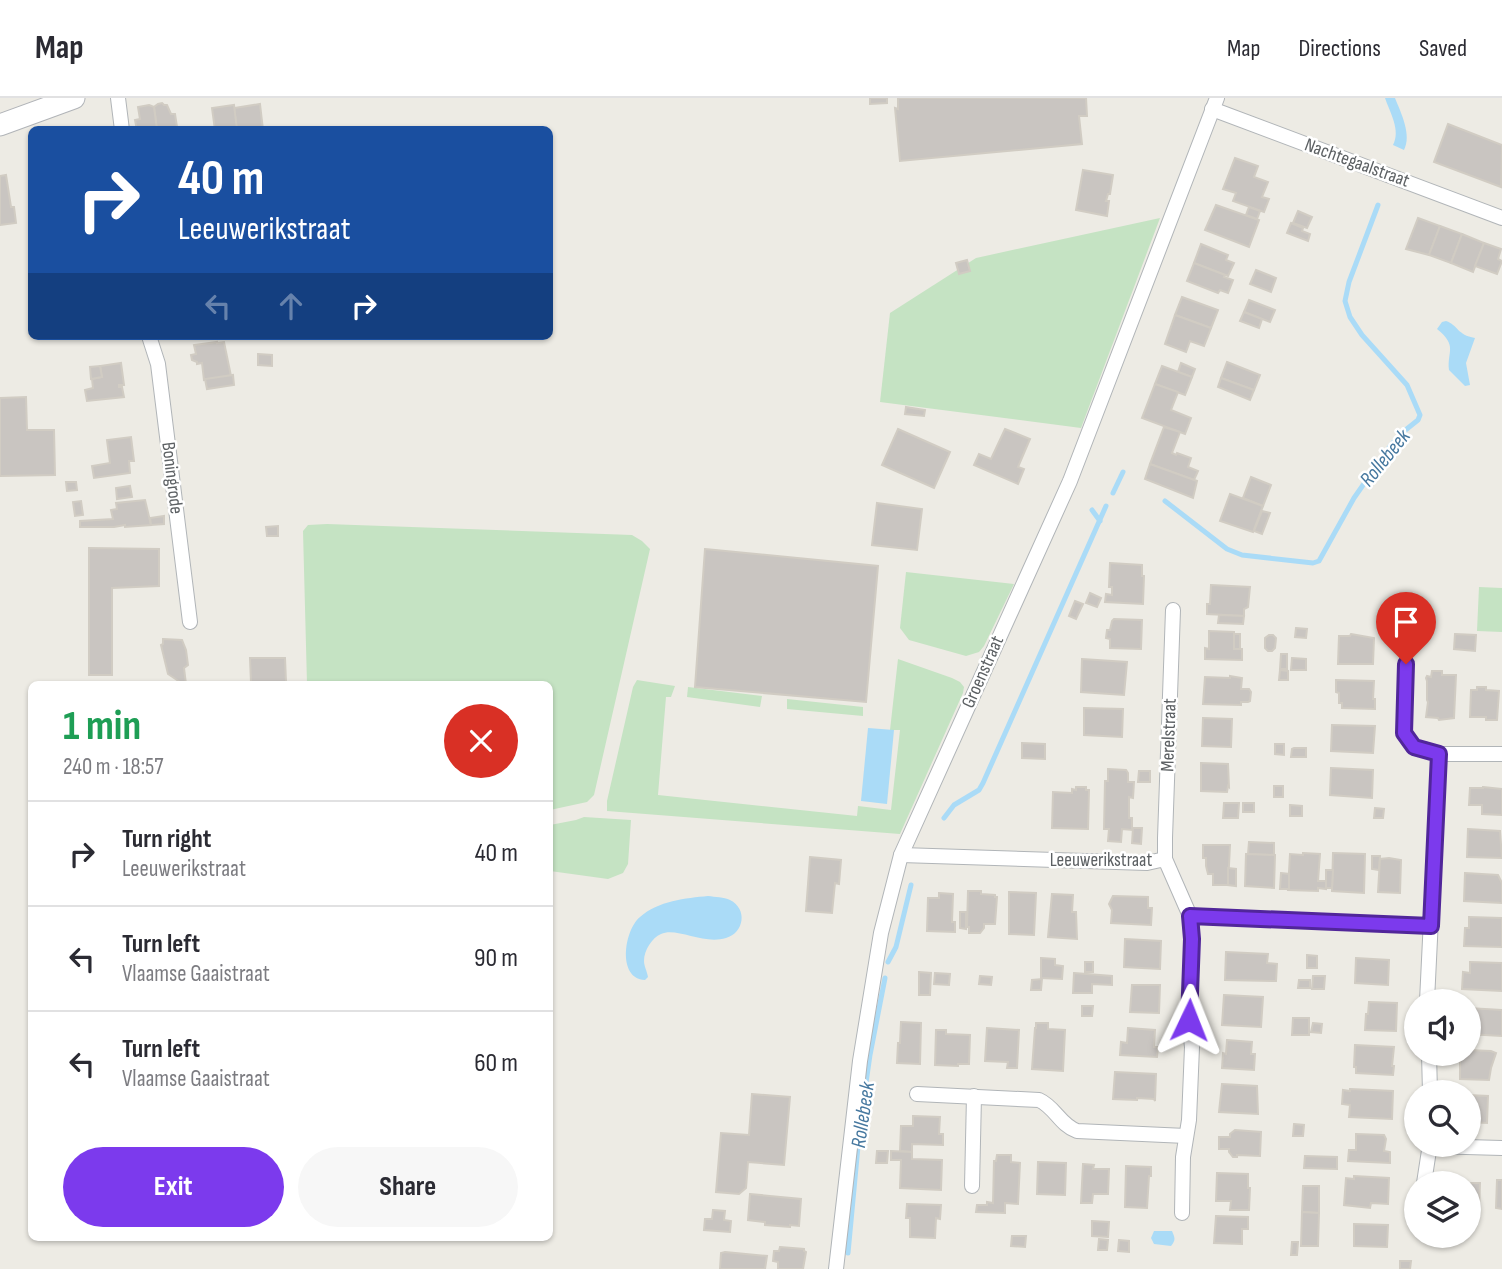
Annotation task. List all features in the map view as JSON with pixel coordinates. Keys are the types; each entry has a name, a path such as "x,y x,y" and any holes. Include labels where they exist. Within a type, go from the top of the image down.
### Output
{"street":[{"path":"0,125 74,98"},
{"path":"118,98 122,126"},
{"name":"Nachtegaalstraat","path":"1215,104 1502,218"},
{"name":"Groenstraat","path":"836,1269 860,1060 881,933 901,855 1070,481 1215,104"},
{"name":"Boningrode","path":"150,340 158,364 190,622"},
{"name":"Merelstraat","path":"1166,859 1164,838 1174,610"},
{"path":"1406,664 1404,733 1414,747 1439,754 1502,754"},
{"path":"1428,989 1439,754"},
{"name":"Leeuwerikstraat","path":"901,855 1147,863 1166,859 1190,916"},
{"path":"1182,1213 1183,1157 1189,1120 1192,1047 1189,1020 1192,939 1190,916 1431,926"},
{"path":"917,1094 1039,1100 1053,1109 1069,1128 1077,1131 1186,1136"},
{"path":"972,1186 974,1097"},
{"path":"1481,1147 1502,1148"}],"green space":[{"path":"1160,218 1081,428 880,402 890,313 976,258"},
{"path":"308,525 632,535 642,541 650,549 594,795 587,802 553,809 553,681 307,681 303,531"},
{"path":"906,572 1014,584 984,646 979,652 966,656 909,640 900,628"},
{"path":"1479,587 1502,588 1502,632 1477,631"},
{"path":"898,659 952,678 964,687 900,834 607,811 633,687 637,680 675,686 671,697 666,697 658,795 857,816 858,806 891,810 900,730 890,730"},
{"path":"688,687 762,696 760,707 687,697"},
{"path":"787,699 863,707 863,716 787,709"},
{"path":"584,817 631,820 628,864 623,873 608,879 553,871 553,824"}],"water":[{"path":"1385,98 1395,98 1403,117 1407,138 1404,150 1393,145 1395,127"},
{"path":"1446,321 1465,335 1475,338 1466,363 1470,385 1465,386 1449,370 1449,344 1437,329"},
{"path":"868,728 894,730 887,804 861,801"},
{"path":"708,896 725,898 736,904 742,920 737,931 717,940 667,932 661,934 652,941 645,953 644,963 648,977 645,980 636,978 630,972 626,953 634,923 655,907 682,899"},
{"path":"1154,1231 1172,1231 1174,1242 1171,1246 1154,1244 1151,1238"}],"building":[{"path":"870,98 887,98 887,103 870,104"},
{"path":"898,98 1086,98 1087,116 1079,116 1082,144 900,161 895,108 898,109"},
{"path":"158,104 167,105 171,114 175,114 177,126 156,126 154,107"},
{"path":"260,104 263,126 236,126 234,108"},
{"path":"234,105 237,126 214,126 212,108"},
{"path":"138,107 154,107 156,126 136,126 135,120 140,119"},
{"path":"1448,124 1502,145 1501,187 1434,162"},
{"path":"1235,158 1258,166 1254,177 1268,182 1262,197 1269,199 1264,212 1233,201 1236,193 1223,189"},
{"path":"1083,170 1113,175 1106,201 1109,201 1107,216 1076,210"},
{"path":"6,175 16,223 0,225 0,176"},
{"path":"1216,205 1259,220 1249,247 1205,230"},
{"path":"1249,207 1260,211 1257,219 1246,215"},
{"path":"1298,211 1312,217 1307,228 1293,223"},
{"path":"1418,218 1440,226 1429,255 1406,249"},
{"path":"1291,223 1310,234 1308,241 1287,233"},
{"path":"1440,226 1462,234 1451,263 1429,255"},
{"path":"1462,234 1484,243 1473,272 1451,263"},
{"path":"1484,243 1501,249 1498,259 1502,261 1497,274 1475,266"},
{"path":"1201,244 1228,255 1226,260 1234,263 1228,276 1194,263"},
{"path":"967,260 970,271 959,274 956,263"},
{"path":"1194,263 1233,280 1228,293 1220,290 1218,293 1187,281"},
{"path":"1256,270 1276,278 1271,292 1250,284"},
{"path":"1182,297 1218,310 1211,328 1175,315"},
{"path":"1249,300 1275,310 1270,322 1244,312"},
{"path":"1244,312 1262,319 1259,328 1240,321"},
{"path":"1175,315 1211,328 1204,346 1190,341 1186,352 1165,344"},
{"path":"224,342 231,376 204,380 202,363 197,364 192,360 191,355 196,354 194,345"},
{"path":"258,354 272,355 272,366 258,365"},
{"path":"1227,362 1260,375 1254,390 1221,378"},
{"path":"121,363 124,385 119,387 122,387 124,397 87,401 85,390 93,388 92,379 102,377 100,366"},
{"path":"1181,363 1195,369 1192,377 1178,372"},
{"path":"100,366 102,377 91,379 90,367"},
{"path":"1162,366 1192,377 1185,395 1155,384"},
{"path":"233,375 234,385 207,389 205,379"},
{"path":"1221,378 1254,390 1250,400 1218,387"},
{"path":"1155,384 1178,392 1171,410 1191,418 1185,434 1142,418"},
{"path":"26,397 27,430 54,430 55,475 0,476 0,398"},
{"path":"906,407 925,410 924,416 905,414"},
{"path":"1164,427 1180,432 1172,453 1191,458 1188,467 1198,471 1194,480 1150,464"},
{"path":"898,429 950,452 934,488 882,465"},
{"path":"1005,429 1030,439 1018,467 1024,469 1018,484 974,465 979,454 991,459"},
{"path":"131,437 134,461 129,461 130,473 94,478 92,466 110,463 107,440"},
{"path":"1150,464 1197,481 1193,498 1145,479"},
{"path":"1251,477 1271,485 1263,506 1243,498"},
{"path":"66,482 76,482 77,490 67,491"},
{"path":"130,486 132,497 117,499 116,488"},
{"path":"1230,494 1263,506 1253,532 1220,521"},
{"path":"145,500 151,525 80,527 80,521 113,519 111,510 117,509 116,503"},
{"path":"81,501 83,515 75,516 73,502"},
{"path":"877,503 922,509 917,550 872,545"},
{"path":"1262,511 1270,513 1262,534 1254,531"},
{"path":"164,516 164,524 151,525 150,518"},
{"path":"278,526 278,536 267,536 266,527"},
{"path":"89,548 159,549 159,586 112,588 112,675 89,675"},
{"path":"705,549 878,566 866,702 695,687"},
{"path":"1110,563 1142,565 1143,604 1105,602 1106,594 1112,595 1112,587 1109,587"},
{"path":"1211,585 1250,587 1244,616 1207,614"},
{"path":"1090,593 1101,598 1097,607 1086,603"},
{"path":"1075,601 1083,604 1076,619 1069,616"},
{"path":"1219,615 1244,616 1243,624 1218,623"},
{"path":"1114,619 1142,620 1141,649 1110,648 1110,639 1106,638 1107,630 1110,630"},
{"path":"1296,628 1307,629 1306,638 1295,637"},
{"path":"1209,631 1234,632 1234,649 1242,649 1242,660 1205,659 1205,648 1209,649"},
{"path":"1234,634 1240,634 1240,649 1234,649"},
{"path":"1351,634 1374,638 1373,664 1338,664 1339,636"},
{"path":"1455,634 1476,635 1475,651 1454,649"},
{"path":"1269,635 1276,638 1272,651 1265,648 1265,638"},
{"path":"163,639 182,640 188,665 184,668 186,681 178,681 168,674 161,645"},
{"path":"1281,654 1287,654 1287,669 1280,669"},
{"path":"250,658 285,658 286,681 251,681"},
{"path":"1292,658 1306,659 1306,670 1291,670"},
{"path":"1082,659 1127,662 1124,695 1081,692"},
{"path":"1280,670 1288,671 1288,680 1279,680"},
{"path":"1432,671 1442,671 1442,675 1456,675 1454,718 1439,720 1426,717 1426,678 1431,677"},
{"path":"1205,677 1242,678 1241,689 1249,689 1250,701 1241,702 1241,705 1203,704"},
{"path":"1336,680 1374,681 1375,709 1342,708 1339,693 1336,692"},
{"path":"1477,687 1499,691 1497,720 1470,717 1471,690 1477,690"},
{"path":"1084,708 1123,709 1122,737 1084,735"},
{"path":"1203,718 1232,719 1231,747 1202,746"},
{"path":"1332,725 1375,726 1373,753 1331,751"},
{"path":"1022,743 1045,744 1045,759 1022,758"},
{"path":"1275,744 1284,744 1284,755 1275,754"},
{"path":"1294,748 1306,748 1306,757 1291,757"},
{"path":"1201,763 1228,764 1227,792 1201,791"},
{"path":"1331,768 1373,770 1372,798 1330,795"},
{"path":"1108,769 1126,770 1128,782 1134,782 1133,798 1129,797 1132,830 1122,829 1121,842 1108,841 1109,829 1104,829 1105,781 1108,781"},
{"path":"1139,771 1150,771 1150,782 1138,782"},
{"path":"1274,786 1283,786 1283,797 1274,797"},
{"path":"1076,787 1086,787 1086,790 1089,790 1088,829 1052,828 1053,792 1072,793 1072,789 1076,790"},
{"path":"1470,788 1502,789 1502,815 1482,814 1482,805 1469,805"},
{"path":"1224,803 1239,803 1238,818 1223,818"},
{"path":"1243,803 1254,803 1254,812 1243,812"},
{"path":"1290,805 1302,806 1302,816 1290,816"},
{"path":"1375,808 1384,809 1383,818 1374,818"},
{"path":"1133,828 1142,828 1141,844 1132,843"},
{"path":"1468,829 1500,831 1502,858 1467,857"},
{"path":"1249,842 1274,843 1274,855 1248,854"},
{"path":"1203,845 1230,845 1228,885 1213,885 1213,874 1208,874 1206,858 1203,858"},
{"path":"1333,853 1365,854 1364,893 1332,891"},
{"path":"1246,854 1275,855 1274,888 1245,886"},
{"path":"1290,854 1320,854 1318,881 1326,881 1326,889 1288,890"},
{"path":"1372,856 1380,856 1379,870 1372,869"},
{"path":"810,857 841,860 832,913 806,911"},
{"path":"1380,859 1401,860 1400,893 1378,892"},
{"path":"1228,868 1236,869 1236,886 1228,885"},
{"path":"1326,870 1333,870 1332,888 1326,888"},
{"path":"1281,873 1289,874 1289,889 1280,889"},
{"path":"1465,873 1498,875 1502,883 1502,903 1464,901"},
{"path":"968,891 981,891 981,894 997,897 995,924 984,924 980,933 969,933 967,927"},
{"path":"1009,892 1036,893 1034,935 1009,934"},
{"path":"939,893 953,894 952,922 955,922 955,932 927,931 928,898 939,898"},
{"path":"1052,894 1073,895 1072,912 1076,912 1077,939 1048,937"},
{"path":"1113,896 1148,897 1148,908 1152,908 1151,925 1111,923 1112,910 1109,904"},
{"path":"960,912 966,912 966,929 960,928"},
{"path":"1469,917 1502,918 1502,947 1464,946"},
{"path":"1125,939 1161,941 1160,969 1124,967"},
{"path":"1226,952 1268,954 1267,963 1277,964 1276,981 1225,980"},
{"path":"1307,955 1317,956 1317,968 1307,968"},
{"path":"1041,958 1055,959 1055,965 1063,966 1062,979 1041,978"},
{"path":"1356,958 1389,960 1388,985 1355,983"},
{"path":"1085,962 1093,962 1093,972 1085,972"},
{"path":"1470,962 1502,963 1502,991 1462,989 1463,972 1470,973"},
{"path":"919,972 931,973 930,995 919,995"},
{"path":"935,973 950,974 949,985 934,984"},
{"path":"1074,973 1112,976 1112,985 1092,984 1092,993 1073,993"},
{"path":"980,976 992,977 991,985 979,984"},
{"path":"1313,976 1325,976 1324,989 1312,989"},
{"path":"1042,979 1041,990 1031,990 1032,980"},
{"path":"1299,980 1310,980 1310,988 1298,988"},
{"path":"1132,985 1160,985 1159,1013 1130,1012"},
{"path":"1224,995 1263,997 1261,1027 1222,1025"},
{"path":"1369,1002 1397,1003 1396,1031 1365,1030"},
{"path":"1082,1006 1093,1006 1092,1016 1082,1016"},
{"path":"1481,1009 1502,1010 1502,1036 1481,1035"},
{"path":"1293,1018 1309,1018 1309,1035 1292,1035"},
{"path":"901,1022 921,1023 920,1064 897,1063"},
{"path":"1036,1023 1048,1023 1048,1029 1065,1030 1063,1071 1032,1069"},
{"path":"1313,1023 1322,1024 1321,1033 1311,1032"},
{"path":"987,1028 1019,1030 1017,1068 1007,1068 1008,1062 985,1061"},
{"path":"1128,1028 1155,1030 1154,1047 1158,1047 1157,1057 1120,1055 1121,1042 1127,1043"},
{"path":"936,1030 946,1030 946,1034 970,1035 969,1064 935,1065"},
{"path":"1227,1040 1252,1042 1251,1054 1255,1054 1254,1070 1222,1068"},
{"path":"1355,1045 1394,1047 1393,1075 1356,1073"},
{"path":"1481,1051 1496,1053 1489,1080 1460,1079 1460,1066 1481,1066"},
{"path":"1115,1072 1156,1074 1155,1101 1137,1098 1113,1099"},
{"path":"1222,1084 1257,1086 1258,1114 1219,1112"},
{"path":"1343,1090 1393,1091 1392,1119 1349,1117 1350,1105 1342,1104"},
{"path":"752,1094 790,1097 784,1165 748,1162 746,1188 739,1194 716,1192 721,1133 749,1135"},
{"path":"1481,1096 1488,1096 1487,1123 1481,1123"},
{"path":"913,1116 940,1117 939,1134 943,1134 943,1145 912,1144 912,1152 900,1151 901,1126 913,1126"},
{"path":"1294,1124 1304,1125 1303,1136 1293,1136"},
{"path":"1235,1130 1261,1132 1260,1156 1233,1157 1229,1149 1219,1149 1219,1137 1230,1137"},
{"path":"1356,1134 1384,1135 1384,1151 1390,1152 1390,1163 1348,1161 1349,1150 1356,1150"},
{"path":"877,1151 888,1151 887,1163 876,1163"},
{"path":"891,1151 912,1152 912,1159 942,1160 941,1190 900,1188 901,1160 891,1160"},
{"path":"997,1155 1011,1155 1011,1162 1020,1163 1018,1204 1005,1203 1005,1213 976,1212 977,1205 993,1203 994,1161"},
{"path":"1305,1156 1337,1157 1337,1169 1304,1168"},
{"path":"1038,1162 1066,1163 1065,1195 1037,1194"},
{"path":"1083,1164 1094,1165 1093,1169 1109,1169 1108,1194 1093,1194 1092,1203 1081,1203"},
{"path":"1126,1166 1151,1167 1147,1208 1125,1207"},
{"path":"1217,1173 1248,1174 1249,1210 1230,1210 1231,1201 1216,1201"},
{"path":"1354,1176 1389,1178 1388,1204 1371,1203 1370,1208 1344,1205 1346,1178 1354,1179"},
{"path":"1497,1180 1502,1180 1502,1209 1496,1208"},
{"path":"1303,1186 1319,1186 1319,1213 1302,1212"},
{"path":"750,1194 801,1199 799,1226 765,1225 765,1222 748,1220"},
{"path":"907,1204 941,1205 940,1219 936,1218 935,1238 910,1237 910,1218 906,1218"},
{"path":"713,1210 725,1211 724,1220 731,1221 730,1232 704,1230 705,1219 712,1219"},
{"path":"1302,1212 1319,1213 1318,1246 1301,1246"},
{"path":"1216,1216 1248,1217 1248,1229 1242,1229 1242,1244 1214,1243"},
{"path":"1092,1221 1109,1222 1108,1237 1092,1236"},
{"path":"1354,1224 1388,1225 1387,1247 1354,1246"},
{"path":"1012,1236 1026,1236 1025,1247 1011,1246"},
{"path":"1099,1239 1108,1240 1107,1250 1098,1250"},
{"path":"1119,1240 1129,1241 1129,1252 1118,1251"},
{"path":"1292,1242 1298,1242 1297,1255 1291,1255"},
{"path":"780,1247 804,1249 806,1252 803,1269 778,1269 778,1262 773,1261 774,1251 779,1251"},
{"path":"721,1253 767,1256 765,1269 720,1269"},
{"path":"1400,1261 1411,1261 1410,1269 1400,1269"}],"waterway":[{"name":"Rollebeek","path":"1165,501 1227,549 1242,555 1313,563 1319,561 1354,498 1391,445 1420,415 1407,385 1362,335 1350,317 1345,301 1349,282 1378,205"},
{"name":"Rollebeek","path":"1113,493 1123,472"},
{"name":"Rollebeek","path":"944,818 954,805 979,790 983,783 1106,506"},
{"path":"1092,510 1100,521"},
{"name":"Rollebeek","path":"888,962 896,947 911,885"},
{"name":"Rollebeek","path":"848,1253 860,1125 885,978"}],"route":[{"path":"1189,1020 1192,939 1190,916 1431,926 1439,754 1414,747 1404,733 1406,664"}]}
